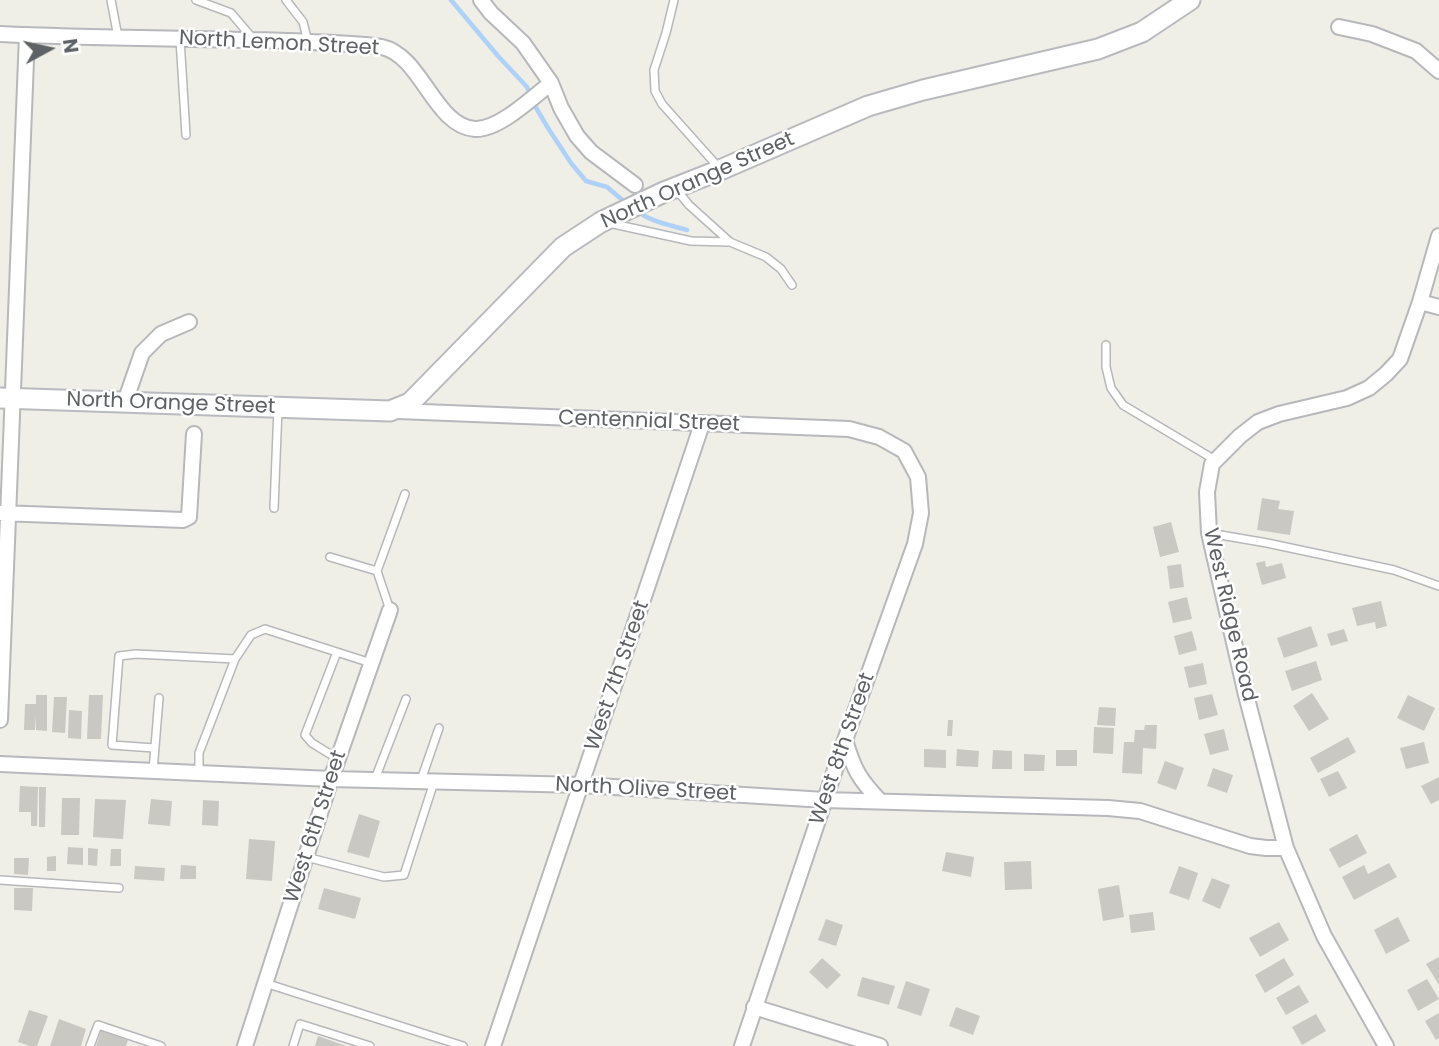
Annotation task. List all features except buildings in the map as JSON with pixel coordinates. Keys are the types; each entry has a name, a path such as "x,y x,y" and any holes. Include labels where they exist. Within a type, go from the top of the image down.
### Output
{"street":[{"path":"481,0 523,43 551,83 577,136 591,152 635,185"},
{"name":"North Orange Street","path":"6,399 390,411 410,403 563,247 601,222 867,106 1098,49 1142,32 1190,0"},
{"path":"1339,27 1372,34 1416,51 1439,71"},
{"name":"North Lemon Street","path":"0,34 254,40 385,47 399,55 448,114 464,127 479,129 494,124 519,109 551,83"},
{"path":"0,720 6,399 27,36"},
{"name":"West Ridge Road","path":"1386,1046 1324,936 1286,848 1209,533 1207,492 1212,464 1258,422 1279,414 1347,398 1368,388 1400,359 1439,236"},
{"path":"1420,302 1439,307"},
{"path":"125,402 142,353 161,334 189,322"},
{"name":"Centennial Street","path":"390,411 849,429 879,437 904,451"},
{"name":"West 7th Street","path":"493,1046 702,424"},
{"path":"4,513 183,520 189,517 194,434"},
{"name":"West 8th Street","path":"742,1046 845,740 915,544 921,513 918,477 904,451"},
{"name":"West 6th Street","path":"245,1046 331,779 390,610"},
{"path":"845,740 852,766 880,801"},
{"name":"North Olive Street","path":"0,764 331,779 581,785 825,800 1108,808 1140,811 1250,846 1286,848"},
{"path":"754,1007 880,1046"}],"lane":[{"path":"111,0 118,37"},
{"path":"196,0 231,13 254,40"},
{"path":"286,0 303,22 308,42"},
{"path":"674,0 654,70 655,91 662,104 720,170"},
{"path":"180,38 186,135"},
{"path":"675,188 689,205 730,242 766,257 781,269 792,285"},
{"path":"601,222 691,241 730,242"},
{"path":"1106,345 1106,367 1111,388 1124,405 1216,460"},
{"path":"274,508 278,407"},
{"path":"390,610 377,571 405,494"},
{"path":"1209,533 1394,570 1439,586"},
{"path":"330,557 377,571"},
{"path":"200,773 199,753 235,659 251,635 265,629 371,663"},
{"path":"337,652 305,735 312,743 338,759"},
{"path":"154,748 112,745 119,656 136,654 235,659"},
{"path":"153,771 159,698"},
{"path":"375,780 406,699"},
{"path":"306,857 384,877 404,876 439,728"},
{"path":"0,880 119,888"},
{"path":"265,983 449,1044 463,1046"},
{"path":"293,1046 300,1024 370,1046"},
{"path":"90,1046 98,1025 161,1046"},
{"path":"133,1046 136,1037"}],"waterway":[{"path":"451,0 527,87 548,128 586,181 607,187 626,203"},
{"path":"636,210 654,220 687,230"}]}
